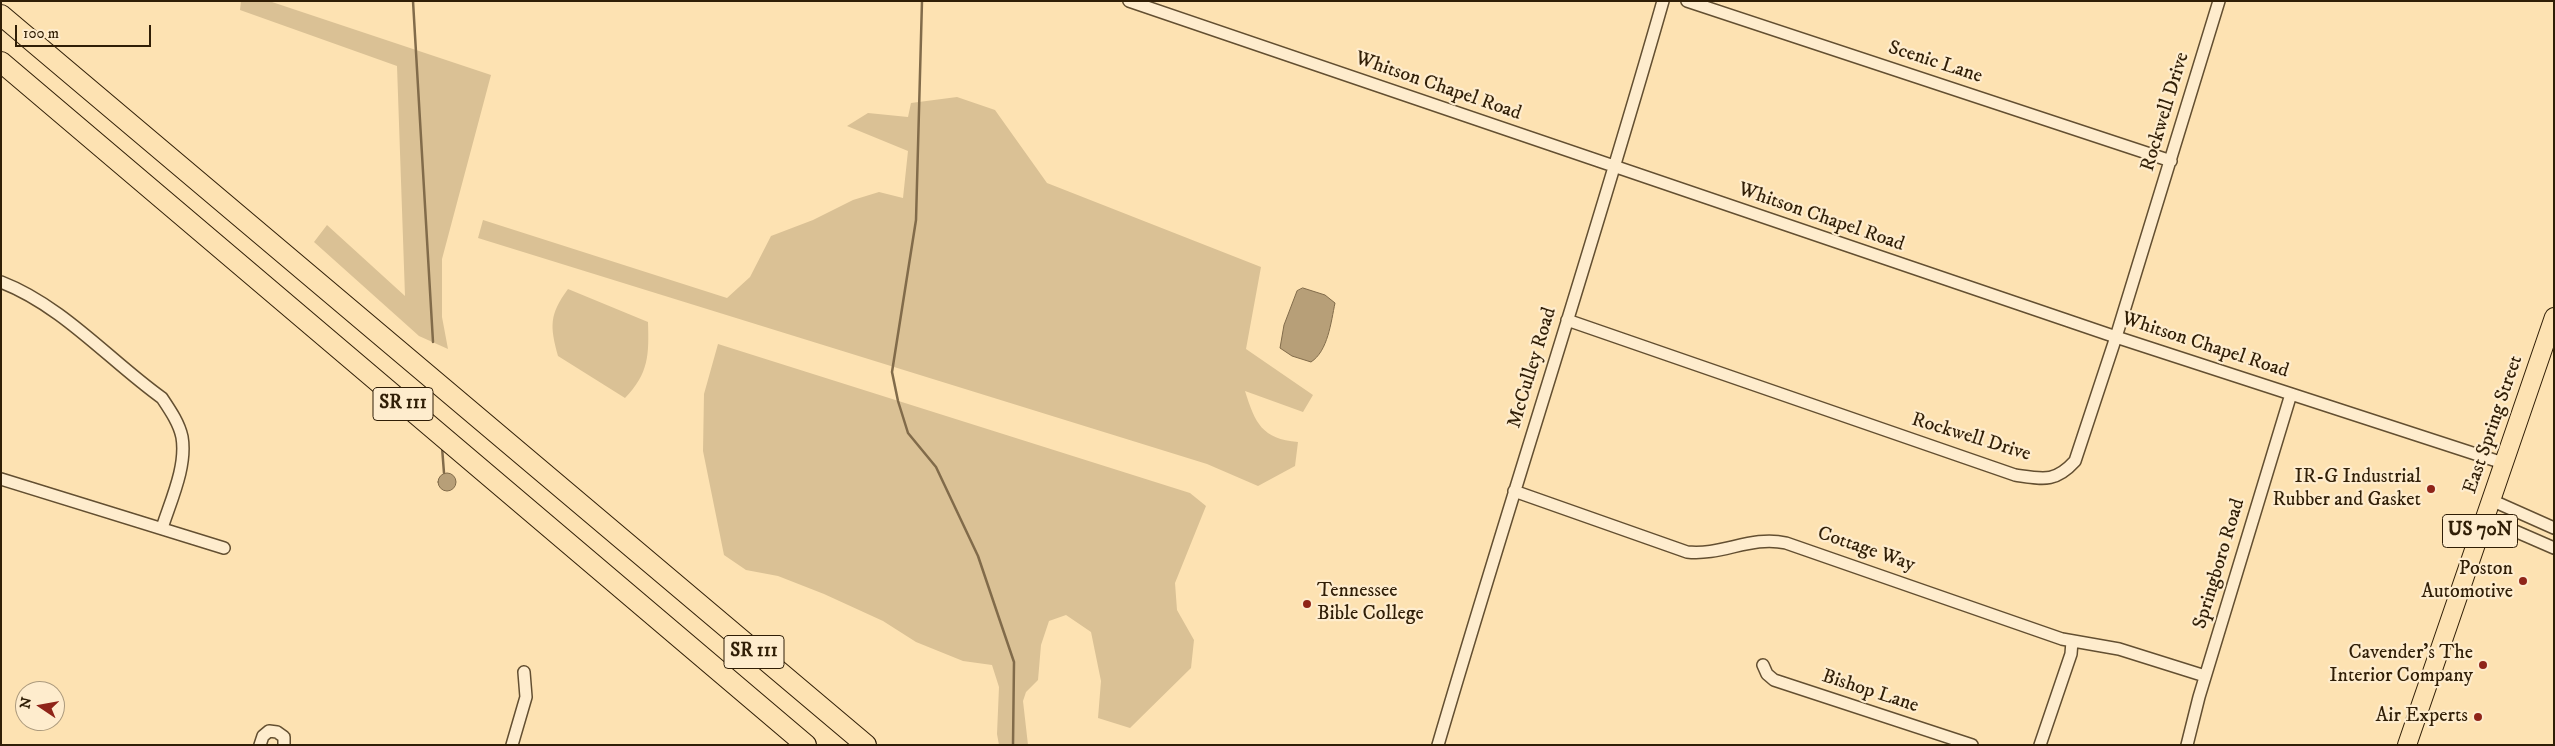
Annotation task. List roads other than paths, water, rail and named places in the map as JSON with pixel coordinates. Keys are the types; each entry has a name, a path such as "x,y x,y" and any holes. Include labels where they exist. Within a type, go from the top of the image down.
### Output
{"highway":[{"name":"SR 111","path":"1,15 866,745"},
{"name":"SR 111","path":"1,62 806,745"}],"main road":[{"name":"East Spring Street","path":"2406,745 2554,317"}],"street":[{"name":"Whitson Chapel Road","path":"1129,1 2116,337 2503,463"},
{"name":"McCulley Road","path":"1438,745 1514,491 1615,168 1663,1"},
{"name":"Scenic Lane","path":"1686,1 2171,161"},
{"name":"Rockwell Drive","path":"1567,320 2015,475 2041,478 2063,475 2075,461 2116,337 2220,1"},
{"path":"1,282 22,290 46,305 162,398 173,415 182,435 183,454 162,528"},
{"name":"Springboro Road","path":"2187,745 2205,676 2291,394"},
{"path":"1,479 224,548"},
{"name":"Cottage Way","path":"1514,491 1687,552 1710,553 1753,541 1772,540 1786,543 2072,642 2119,648 2205,676"},
{"path":"2491,500 2554,528"},
{"path":"2485,518 2554,548"},
{"path":"2040,745 2071,654 2072,642"},
{"name":"Bishop Lane","path":"1763,666 1767,674 1774,680 1972,745"},
{"path":"512,745 526,697 524,672"},
{"path":"260,745 263,736 269,731 277,732 284,737 284,745"}],"waterway":[{"path":"413,1 433,342"},
{"path":"922,1 916,220 892,372 898,401 908,433 936,467 978,556 1014,662 1013,745"},
{"path":"442,447 444,473"}],"place":[{"name":"IR-G Industrial Rubber and Gasket","path":"2431,489"},
{"name":"Poston Automotive","path":"2523,581"},
{"name":"Tennessee Bible College","path":"1307,604"},
{"name":"Cavender's The Interior Company","path":"2483,665"},
{"name":"Air Experts","path":"2478,717"}]}
